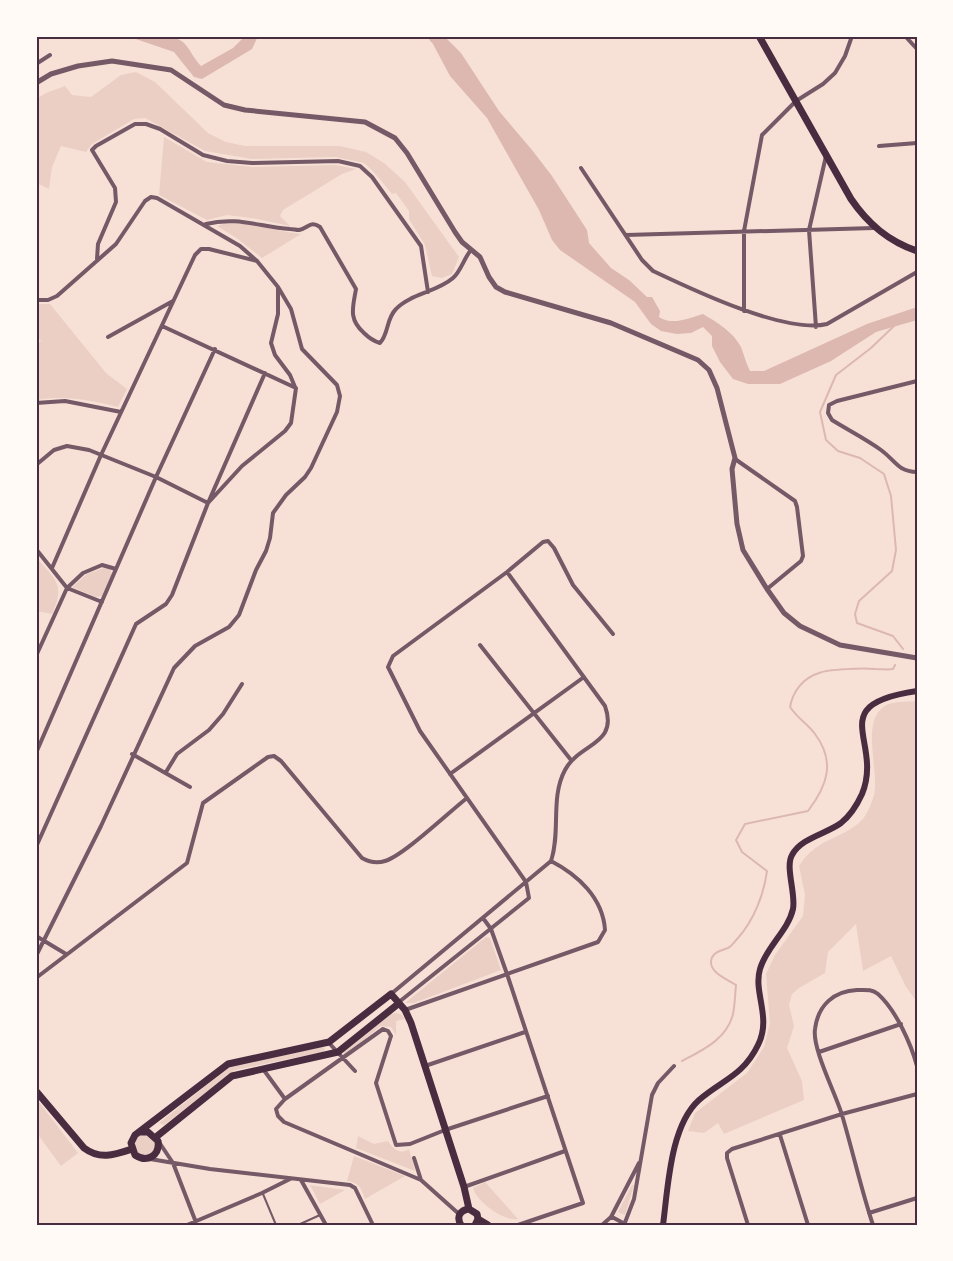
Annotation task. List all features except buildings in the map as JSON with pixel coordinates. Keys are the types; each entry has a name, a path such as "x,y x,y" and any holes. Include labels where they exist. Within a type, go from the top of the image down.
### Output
{"main road":[{"path":"759,36 863,217 874,228 917,251"},
{"path":"663,1225 676,1142 683,1123 699,1100 737,1074 759,1044 764,1018 760,966 789,920 793,909 791,855 804,843 840,824 858,802 867,776 868,764 861,730 866,712 876,701 885,697 917,691"},
{"path":"139,1132 148,1132 157,1139 158,1150 152,1157 138,1158 132,1149 133,1138 139,1132 228,1064 328,1042 391,994 405,1010 464,1187 469,1209"},
{"path":"157,1139 232,1076 338,1052 398,1004"},
{"path":"36,1091 89,1152 107,1156 132,1149"},
{"path":"461,1225 459,1215 463,1210 469,1209 475,1212 477,1222 488,1225"}],"street":[{"path":"744,311 744,231 762,135 796,101 823,84 835,73 845,56 852,36"},
{"path":"906,36 916,48"},
{"path":"916,48 917,40"},
{"path":"36,64 50,56"},
{"path":"36,83 51,74 78,66 112,61 171,70 224,105 245,110 365,122 395,138 407,153 454,232 480,257 496,287 505,292 611,323 698,360 709,370 717,388 735,458 732,469 737,524 743,550 784,613 800,626 840,645 917,658"},
{"path":"97,260 98,244 116,202 115,188 92,150 135,124 146,124 160,129 203,155 227,161 252,163 338,161 360,166 372,177 421,246 428,292"},
{"path":"879,146 917,143"},
{"path":"816,327 809,230 826,155"},
{"path":"581,168 642,260 653,271 744,311 816,327 827,324 917,272"},
{"path":"36,300 48,300 57,296 116,244 145,201 151,197 157,198 206,224 240,246 257,261 278,287 291,309 302,349 337,385 340,396 337,412 311,468 278,503 273,513 266,551 256,570 239,615 229,627 195,646 174,668 36,956"},
{"path":"206,224 219,220 250,222 300,230 311,223 320,227 356,289 352,318 357,327 373,341 380,343 385,338 389,320 394,311 401,304 454,277 471,250"},
{"path":"625,235 874,228"},
{"path":"52,568 101,455 195,255 201,249 209,249 257,261"},
{"path":"208,503 243,466 291,423 296,388 290,375 275,355 271,343 278,314 278,287"},
{"path":"108,337 174,301"},
{"path":"162,326 296,388"},
{"path":"36,753 156,477 215,349"},
{"path":"36,847 136,624 166,604 172,595 208,503 265,373"},
{"path":"917,381 837,401 830,405 828,413 832,420 883,451 898,467 907,472 917,472"},
{"path":"36,403 65,402 121,412"},
{"path":"36,465 54,450 67,446 89,450 156,477 208,503"},
{"path":"735,458 795,501 797,507 803,556 801,561 767,589"},
{"path":"398,1004 529,898 526,882 420,731 388,667 389,662 393,656 507,572 543,542 548,541 573,585 613,634"},
{"path":"36,549 67,588 102,602"},
{"path":"36,656 67,588 83,573 102,565 116,569"},
{"path":"391,994 551,861 556,845 559,784 571,760 602,738 609,726 605,706 507,572"},
{"path":"480,645 533,714 542,720 571,760"},
{"path":"450,774 584,677"},
{"path":"166,772 177,754 209,730 224,714 242,684"},
{"path":"132,754 190,787"},
{"path":"36,978 187,863 203,803 268,757 274,756 281,761 362,858 369,862 378,863 395,857 466,798"},
{"path":"405,1010 598,942 605,930 601,910 580,880 569,870 551,861"},
{"path":"483,918 491,929 507,974 583,1203 518,1225"},
{"path":"36,936 66,954"},
{"path":"873,1225 842,1114 819,1052 814,1032 817,1017 832,996 846,991 869,990 878,994 901,1024 917,1066"},
{"path":"819,1052 901,1024"},
{"path":"459,1215 422,1180 284,1122 278,1116 276,1109 285,1099 383,1029 391,1036 376,1083 396,1145 410,1144 548,1096"},
{"path":"425,1066 525,1032"},
{"path":"328,1042 355,1071"},
{"path":"611,1217 625,1225 634,1199 652,1095 658,1083 674,1066"},
{"path":"263,1069 285,1099"},
{"path":"747,1225 727,1158 727,1153 732,1149 842,1114 917,1094"},
{"path":"780,1135 808,1225"},
{"path":"157,1139 173,1163 196,1223"},
{"path":"464,1187 564,1151"},
{"path":"602,1225 611,1217 642,1157"},
{"path":"414,1158 422,1180"},
{"path":"147,1159 350,1185 355,1188 373,1225"},
{"path":"187,1225 196,1223 291,1178"},
{"path":"301,1180 326,1225"},
{"path":"869,1213 917,1198"}],"lane":[{"path":"262,1193 276,1225"},
{"path":"298,1225 321,1215"}],"shaded area":[{"path":"157,35 178,39 186,45 201,66 233,48 245,36 258,36 252,49 202,79 194,77 174,52 127,36"},
{"path":"426,36 444,36 461,53 499,111 552,176 587,230 589,243 611,268 629,280 647,297 652,297 660,311 659,317 664,320 675,321 703,314 719,324 738,342 750,371 764,371 867,324 917,307 917,320 876,332 831,361 780,384 748,384 733,379 720,362 712,346 712,336 703,327 691,333 677,334 661,331 651,324 635,302 560,250 552,240 539,210 487,118 450,76 433,44"},
{"path":"136,72 155,82 208,133 226,142 245,146 340,146 366,152 384,163 405,182 459,257 452,274 442,278 432,276 425,245 409,219 409,211 396,193 392,194 364,163 335,157 252,159 205,151 145,118 134,119 92,144 86,152 61,146 52,167 49,189 36,183 36,99 65,86 72,95 91,97 121,75"},
{"path":"164,137 207,162 253,167 336,165 356,169 342,174 283,210 280,216 290,226 227,215 207,220 159,195"},
{"path":"231,221 301,234 262,258 217,226"},
{"path":"36,304 50,304 106,373 127,389 118,407 77,399 36,400 36,345 41,341 36,335"},
{"path":"36,557 53,577 58,588 52,614 36,611"},
{"path":"104,568 110,569 112,574 102,596 96,597 72,587 87,574"},
{"path":"917,701 917,1002 906,987 891,956 863,971 856,924 828,952 825,973 792,994 789,1005 794,1026 787,1048 802,1081 804,1100 724,1134 718,1123 704,1133 688,1131 695,1113 747,1073 764,1047 770,1023 766,974 775,955 803,916 805,895 799,866 814,849 854,827 867,812 874,795 875,784 872,745 874,720 880,710 889,704"},
{"path":"486,937 490,938 501,970 414,1003 405,1003"},
{"path":"390,1014 401,1014 405,1019 396,1021 396,1035 391,1027 381,1026 345,1055 343,1052"},
{"path":"323,1047 325,1049 323,1052 235,1070 164,1125 159,1123 231,1066"},
{"path":"36,1098 78,1153 61,1166 36,1132"},
{"path":"145,1134 153,1137 156,1145 153,1153 145,1156 137,1153 134,1145 137,1137"},
{"path":"358,1136 374,1144 388,1141 394,1149 400,1151 409,1149 415,1171 356,1148"},
{"path":"354,1156 405,1176 365,1199 359,1186 347,1181"},
{"path":"485,1182 518,1219 498,1214 479,1199 473,1188"},
{"path":"310,1185 345,1190 320,1204"},
{"path":"634,1185 625,1215 618,1212"}],"waterway":[{"path":"895,325 871,348 836,375 820,412 826,440 838,451 860,458 884,474 891,496 896,550 892,571 859,601 855,614 857,623 893,636 903,649"},
{"path":"682,1061 706,1048 720,1037 730,1023 733,1014 736,985 716,972 711,961 715,953 732,945 749,923 761,898 767,871 742,852 736,840 745,824 808,811 824,783 827,764 822,744 790,707 796,691 808,678 824,672 893,669 895,665"}]}
